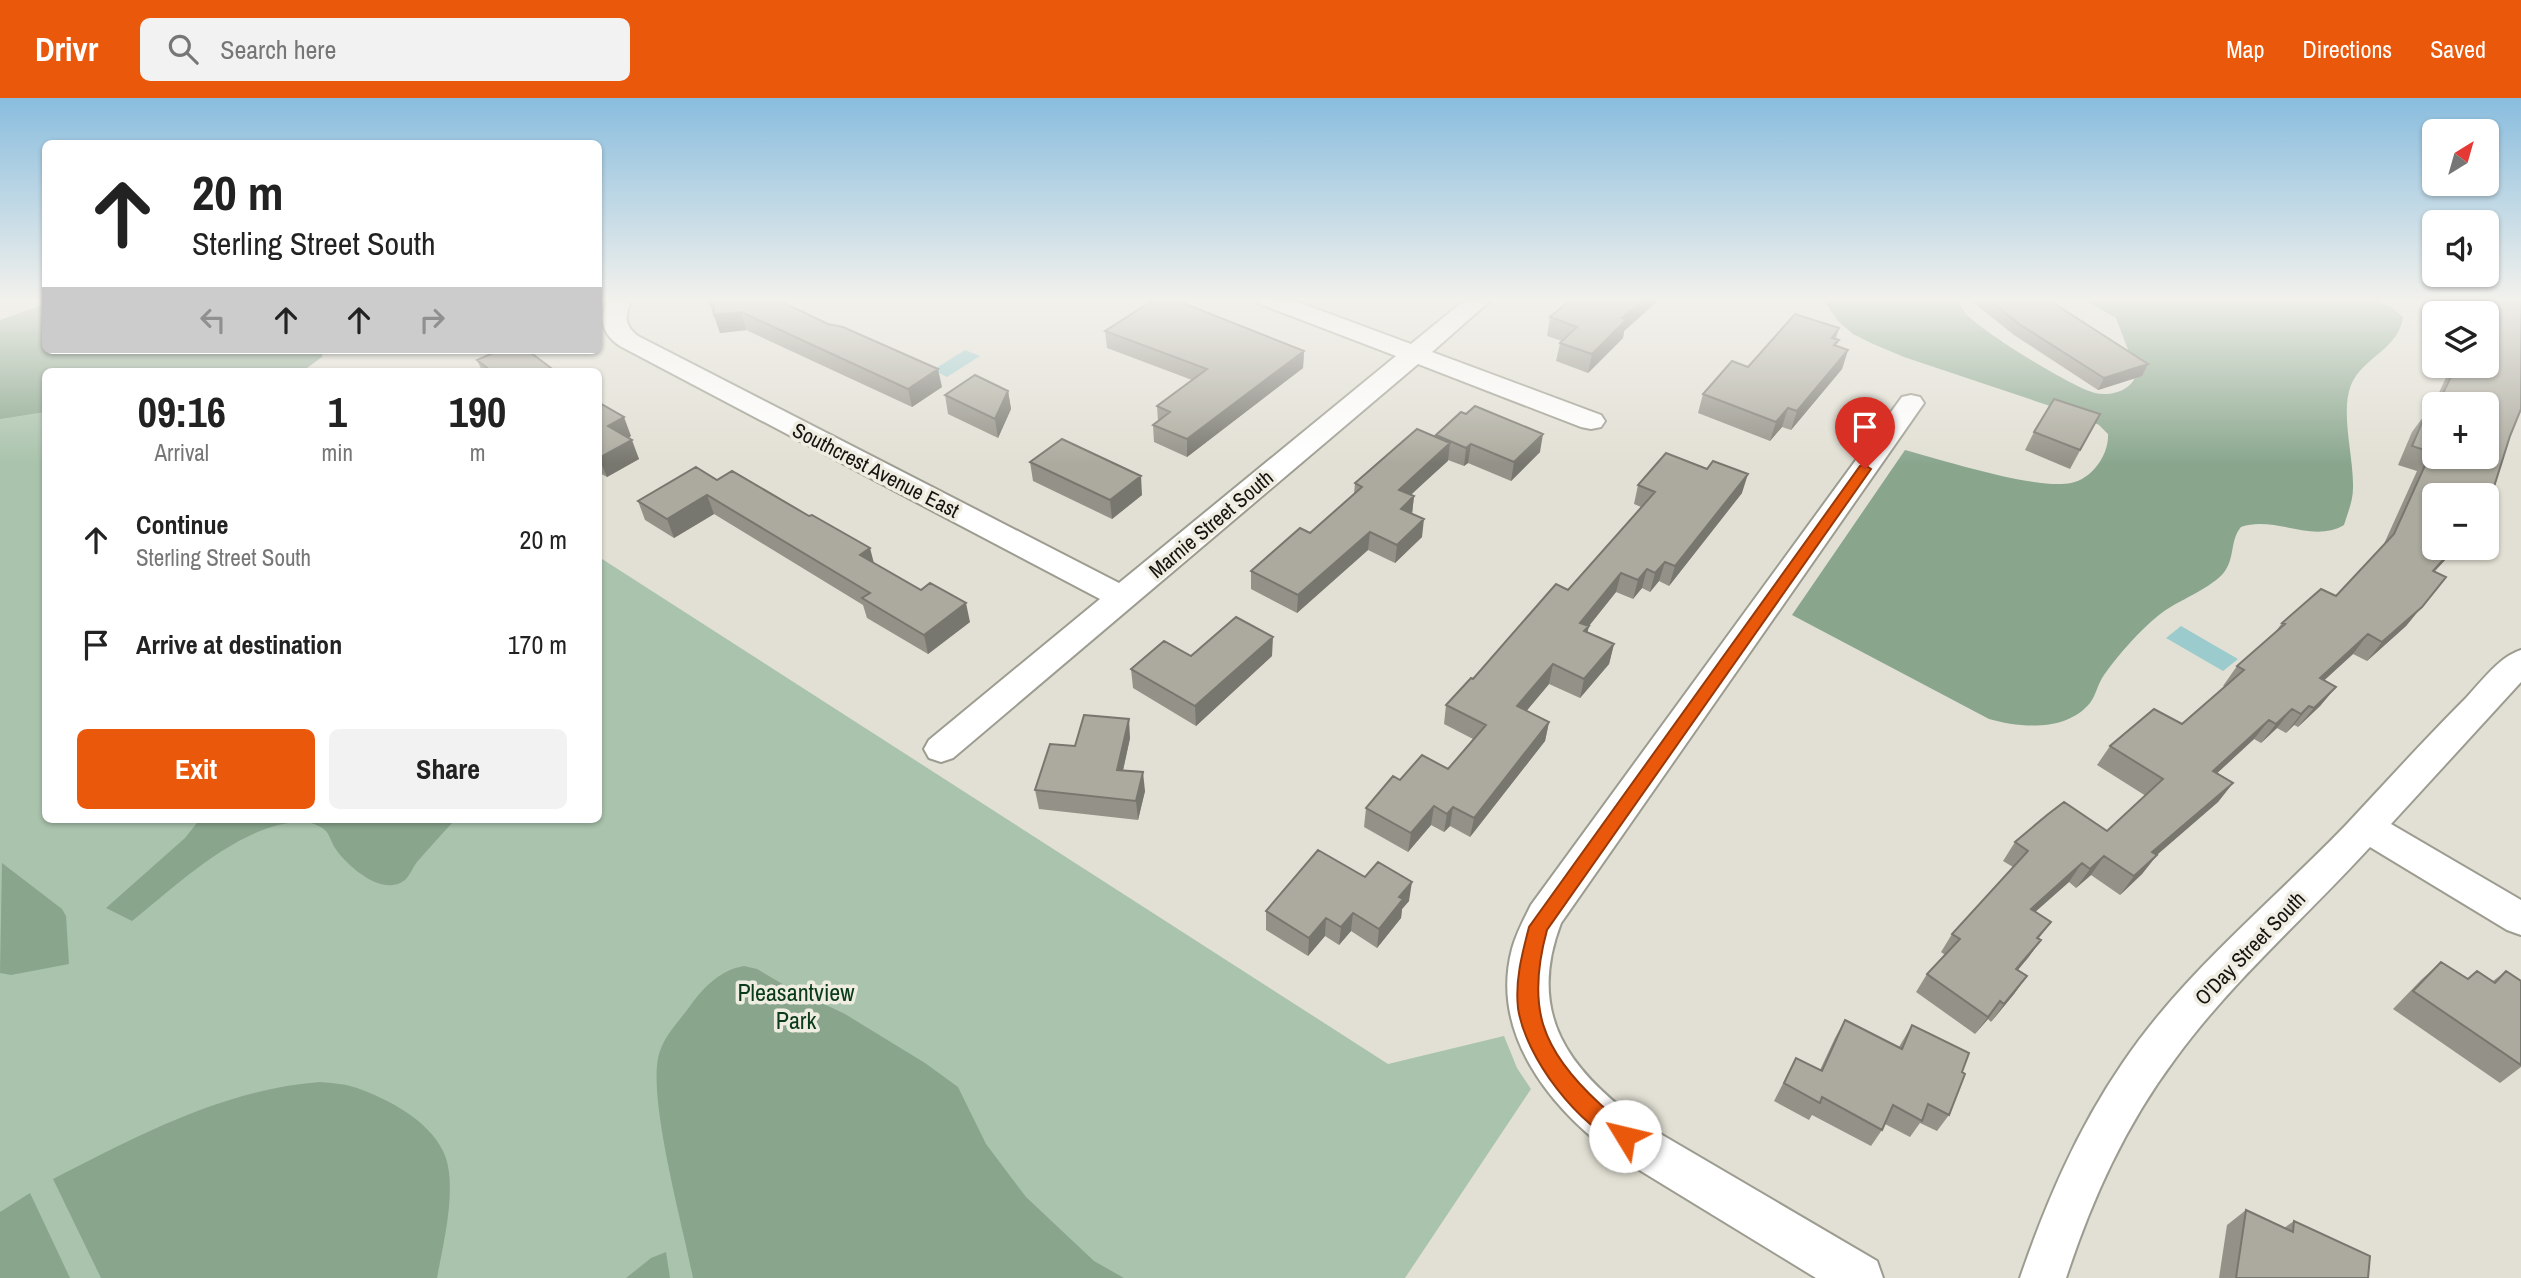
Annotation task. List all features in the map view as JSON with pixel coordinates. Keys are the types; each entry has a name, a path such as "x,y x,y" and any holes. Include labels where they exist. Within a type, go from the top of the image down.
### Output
{"street":[{"name":"Southcrest Avenue East","path":"654,354 1123,598"},
{"path":"1415,354 1591,421"},
{"name":"Marnie Street South","path":"942,749 1415,354"},
{"path":"1860,1278 1606,1124 1572,1092 1557,1073 1528,1011 1527,989 1533,943 1545,916 1911,403"},
{"name":"O'Day Street South","path":"2043,1278 2057,1233 2087,1161 2115,1110 2148,1062 2199,999 2521,662"},
{"path":"2366,827 2521,919"}],"green space":[{"name":"Pleasantview Park","path":"0,354 281,354 303,368 42,368 42,823 602,823 602,559 1388,1064 1504,1036 1517,1068 1531,1089 1405,1278 0,1278"},
{"path":"0,354 322,354 307,368 42,368 42,412 0,419"},
{"path":"1897,354 2021,354 2083,389 2109,394 2132,383 2136,371 2130,354 2378,354 2357,375 2348,396 2353,493 2344,525 2319,532 2267,524 2241,527 2235,537 2225,571 2212,583 2166,610 2144,628 2102,678 2090,703 2068,719 2028,726 1989,719 1792,615 1905,450 2013,478 2055,484 2071,483 2086,477 2098,465 2106,450 2108,434 2099,425 2080,416"},
{"path":"197,823 294,823 282,824 235,843 190,873 132,921 106,908 185,838"},
{"path":"310,823 452,823 417,862 406,879 387,885 377,883 357,871 335,848 325,830"},
{"path":"2,863 62,909 66,916 69,964 11,975 0,973"},
{"path":"744,966 757,969 845,1014 925,1063 958,1087 986,1144 1026,1197 1094,1261 1124,1278 693,1278 661,1128 657,1071 660,1051 665,1039 707,986 727,971"},
{"path":"320,1082 353,1087 394,1105 428,1130 443,1151 448,1164 450,1196 437,1278 101,1278 53,1179 149,1131 215,1104 284,1086"},
{"path":"30,1193 70,1278 0,1278 0,1212"},
{"path":"666,1252 670,1278 626,1278 651,1258"}],"water":[{"path":"958,354 980,356 947,377 933,370"},
{"path":"2181,626 2238,659 2223,671 2166,638"}],"building":[{"path":"491,354 532,354 551,368 487,368 477,360"},
{"path":"832,354 904,354 938,369 908,389"},
{"path":"1167,354 1300,354 1187,439 1153,425 1170,412 1157,406 1207,369"},
{"path":"1759,354 1845,354 1797,411 1788,408 1776,422 1703,394 1732,361 1748,367"},
{"path":"2066,354 2133,354 2148,364 2104,378"},
{"path":"2499,354 2521,354 2521,409 2495,483 2422,483 2422,560 2443,560 2433,571 2446,577 2422,607 2382,642 2368,634 2320,678 2336,687 2314,708 2309,706 2301,714 2292,709 2276,724 2269,720 2213,771 2233,783 2152,852 2157,855 2134,876 2104,856 2090,869 2082,863 2031,909 2051,922 2037,938 2041,940 2016,969 2027,976 2004,1004 2000,1001 1988,1017 1927,974 1960,939 1952,934 2028,851 2015,842 2047,815 2064,802 2107,831 2163,779 2110,746 2154,709 2182,724 2244,670 2237,666 2321,589 2336,596 2394,534 2423,469 2499,469 2499,392 2444,392 2450,378 2499,378"},
{"path":"975,375 1008,391 995,419 945,395"},
{"path":"2054,399 2100,414 2080,450 2034,432"},
{"path":"602,404 624,417 608,426 632,440 602,456"},
{"path":"1475,406 1543,434 1514,462 1471,444 1466,448 1436,435 1461,412 1466,414"},
{"path":"2422,422 2422,449 2412,446"},
{"path":"1417,429 1450,443 1399,490 1414,496 1401,509 1424,519 1397,545 1370,532 1298,595 1251,571 1300,528 1310,533 1362,487 1355,483"},
{"path":"1062,439 1141,476 1110,500 1030,462"},
{"path":"1666,453 1707,469 1713,461 1748,474 1675,566 1665,562 1655,573 1647,569 1638,580 1621,573 1580,623 1589,626 1584,631 1614,644 1584,679 1553,664 1517,706 1549,722 1474,818 1453,807 1447,814 1434,806 1411,833 1366,808 1393,776 1400,780 1422,755 1448,769 1486,725 1446,705 1471,678 1473,679 1556,584 1568,590 1655,492 1638,485"},
{"path":"696,467 717,480 732,471 870,548 860,555 921,590 930,583 966,603 924,635 862,598 870,593 707,495 667,519 638,501"},
{"path":"1236,617 1273,637 1195,706 1131,669 1164,641 1191,656"},
{"path":"1084,715 1129,719 1117,770 1143,772 1136,801 1035,790 1050,744 1075,746"},
{"path":"1318,850 1365,877 1378,862 1412,882 1399,897 1403,899 1379,929 1353,913 1341,927 1326,918 1309,938 1266,911"},
{"path":"2441,962 2468,979 2477,971 2495,983 2506,971 2521,981 2521,1065 2413,991"},
{"path":"1845,1020 1902,1049 1912,1025 1969,1053 1962,1072 1965,1074 1949,1115 1928,1104 1922,1121 1893,1105 1882,1130 1822,1097 1820,1103 1784,1083 1796,1058 1822,1071"},
{"path":"2246,1210 2293,1232 2294,1221 2370,1256 2368,1278 2236,1278"}],"route":[{"path":"1625,1136 1606,1124 1572,1092 1549,1061 1534,1029 1528,1011 1527,989 1530,959 1538,927 1865,469"}]}
